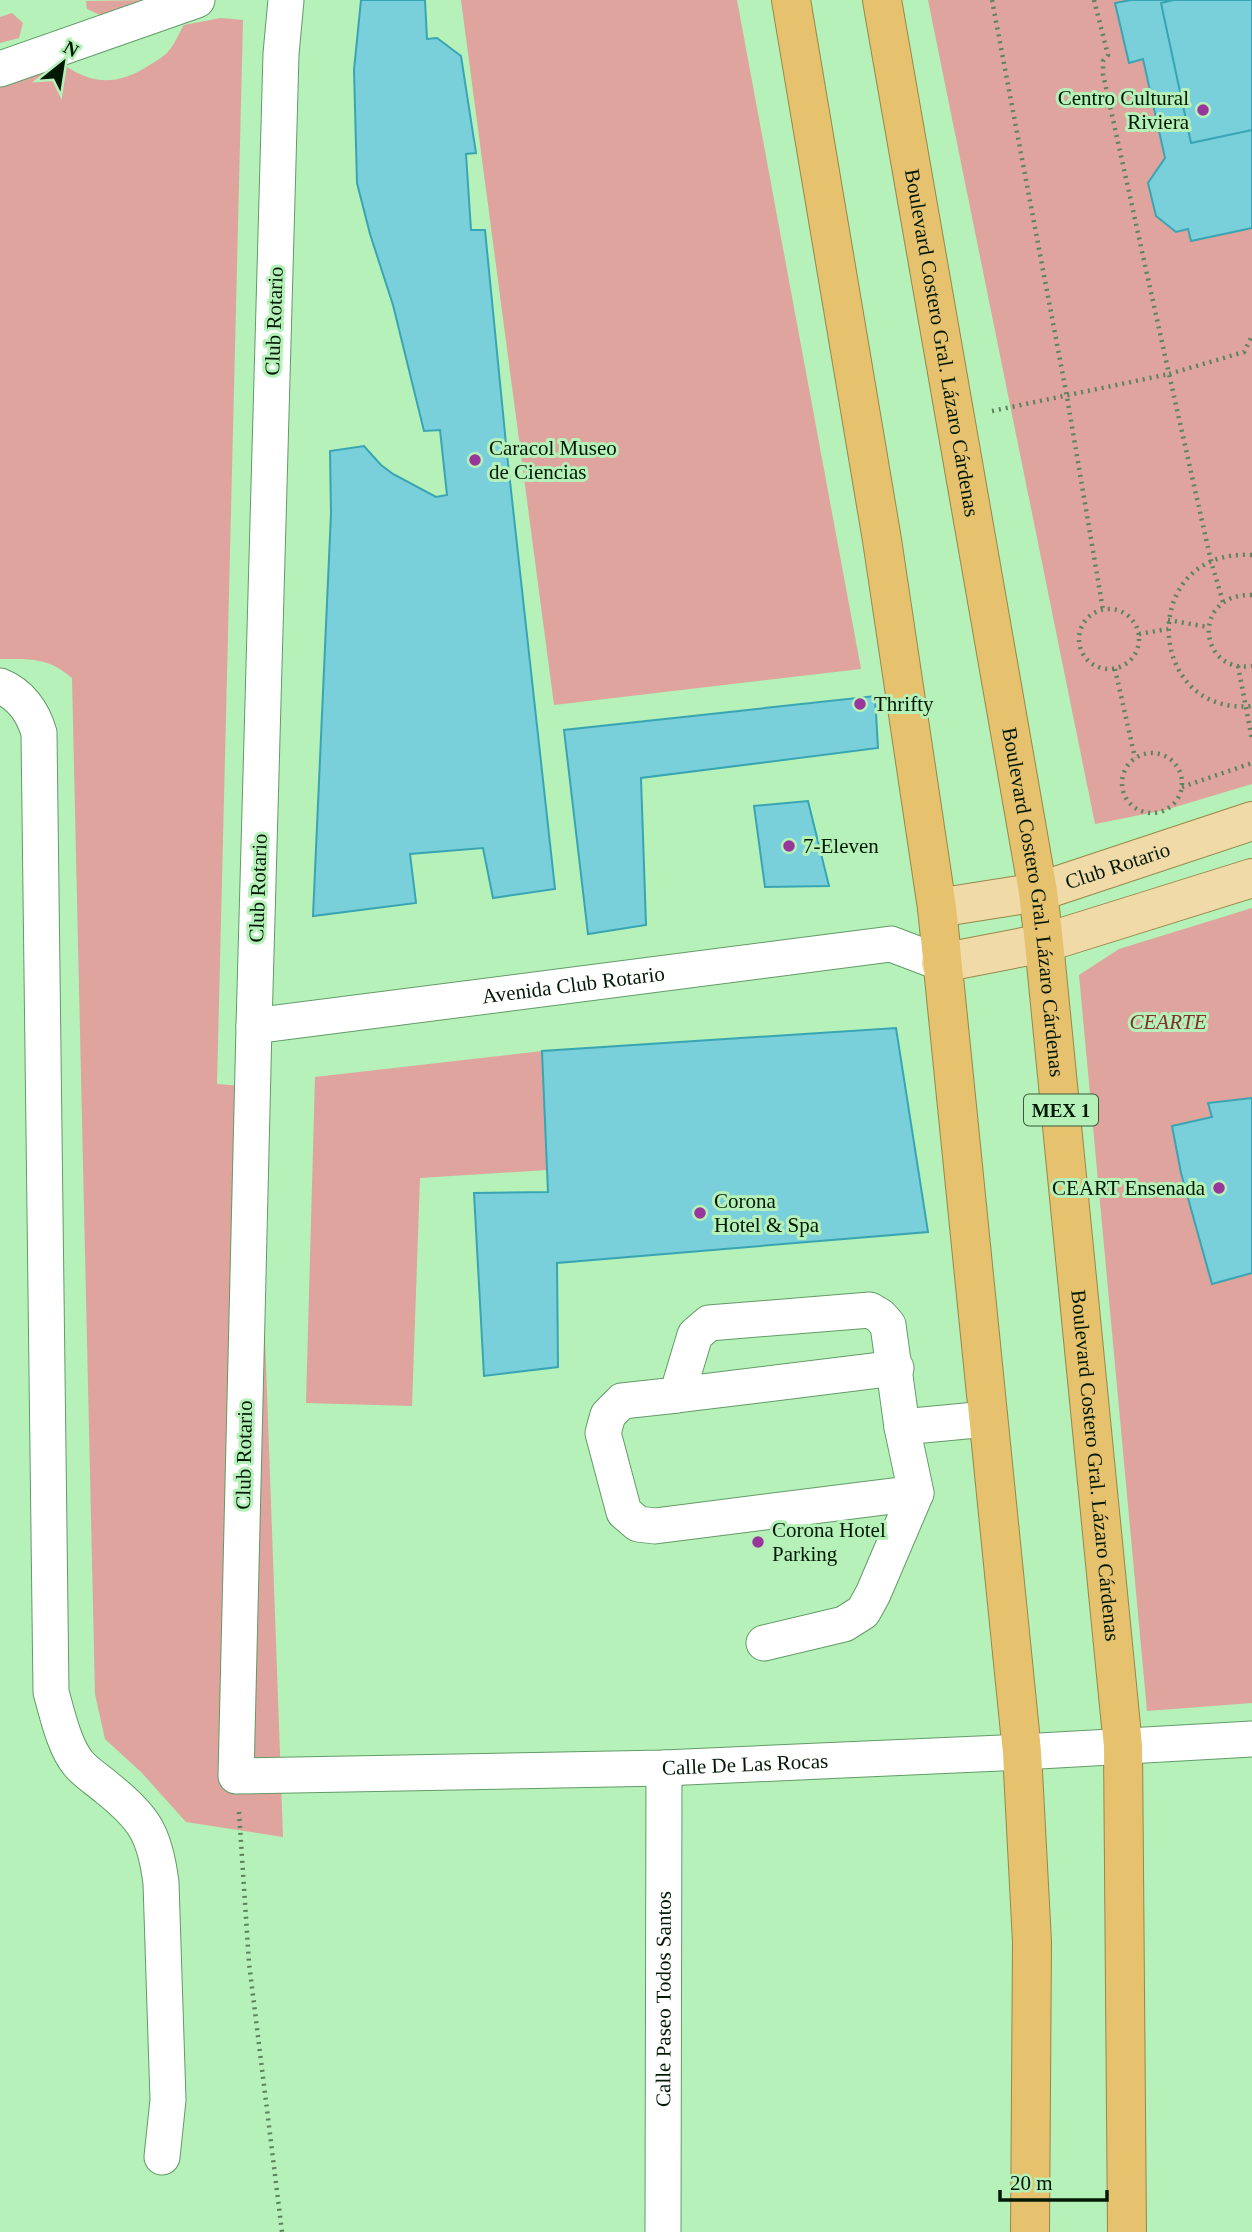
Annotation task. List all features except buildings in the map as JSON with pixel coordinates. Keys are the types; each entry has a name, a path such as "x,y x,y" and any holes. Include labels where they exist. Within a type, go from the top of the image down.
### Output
{"highway":[{"path":"791,0 882,540 937,908 1022,1752 1032,1942 1030,2232"},
{"name":"Boulevard Costero Gral. Lázaro Cárdenas","path":"882,0 1038,892 1044,943 1123,1746 1128,2232"}],"main road":[{"name":"Club Rotario","path":"937,908 1038,892 1252,821"},
{"path":"941,963 1044,943 1252,878"}],"street":[{"path":"0,69 197,0"},
{"name":"Club Rotario","path":"236,1776 281,54 286,0"},
{"path":"0,686 13,691 34,717 38,733 51,1692 62,1730 77,1763 130,1806 147,1828 158,1858 168,2056 168,2101 162,2157"},
{"path":"891,944 937,908"},
{"name":"Avenida Club Rotario","path":"254,1026 891,944 941,963"},
{"path":"677,1395 695,1335 709,1323 870,1310 888,1325 902,1427 916,1493 863,1612 844,1624 764,1643"},
{"path":"896,1368 622,1401 608,1415 603,1433 624,1512 638,1524 655,1526 916,1493"},
{"path":"902,1427 987,1419"},
{"name":"Calle De Las Rocas","path":"236,1776 664,1768 1252,1740"},
{"name":"Calle Paseo Todos Santos","path":"663,2232 664,1768"}],"path":[{"path":"992,0 1067,397 1103,610"},
{"path":"1094,0 1108,55 1103,61 1103,74 1211,561 1223,602"},
{"path":"954,418 1169,374 1244,352 1252,336"},
{"path":"1252,555 1235,554 1211,561 1190,576 1175,596 1168,620 1169,645 1178,669 1194,688 1215,701 1252,706"},
{"path":"1252,595 1238,595 1223,602 1211,616 1208,627 1209,639 1221,659 1238,666 1252,666"},
{"path":"1103,610 1122,612 1135,625 1139,634 1136,652 1123,666 1115,669 1104,669 1086,659 1079,640 1085,621 1103,610"},
{"path":"1168,620 1208,627"},
{"path":"1139,634 1168,629"},
{"path":"1238,666 1252,739"},
{"path":"1115,669 1135,758"},
{"path":"1153,753 1171,760 1178,767 1182,787 1173,804 1165,810 1155,813 1136,809 1129,802 1122,784 1123,774 1135,758 1153,753"},
{"path":"1182,787 1252,764"},
{"path":"236,1776 248,1963 282,2232"}],"green space":[{"path":"153,0 100,15 87,9 86,1"},
{"path":"461,0 737,0 861,669 554,705"},
{"path":"928,0 1252,0 1252,784 1165,810 1095,824"},
{"path":"12,13 23,23 19,38 0,43 0,17"},
{"path":"221,18 243,20 217,1084 256,1087 283,1837 186,1822 142,1773 105,1739 95,1694 72,678 47,663 30,659 0,659 0,69 48,53 84,76 108,80 121,78 134,74 165,55 184,25"},
{"name":"CEARTE","path":"1252,908 1252,1703 1147,1711 1079,975 1119,949"},
{"path":"542,1051 547,1170 420,1178 412,1406 306,1403 315,1077"}],"place":[{"name":"Centro Cultural Riviera","path":"1203,110"},
{"name":"Caracol Museo de Ciencias","path":"475,460"},
{"name":"Thrifty","path":"860,704"},
{"name":"7-Eleven","path":"789,846"},
{"name":"CEART Ensenada","path":"1219,1188"},
{"name":"Corona Hotel & Spa","path":"700,1213"},
{"name":"Corona Hotel Parking","path":"758,1542"}]}
